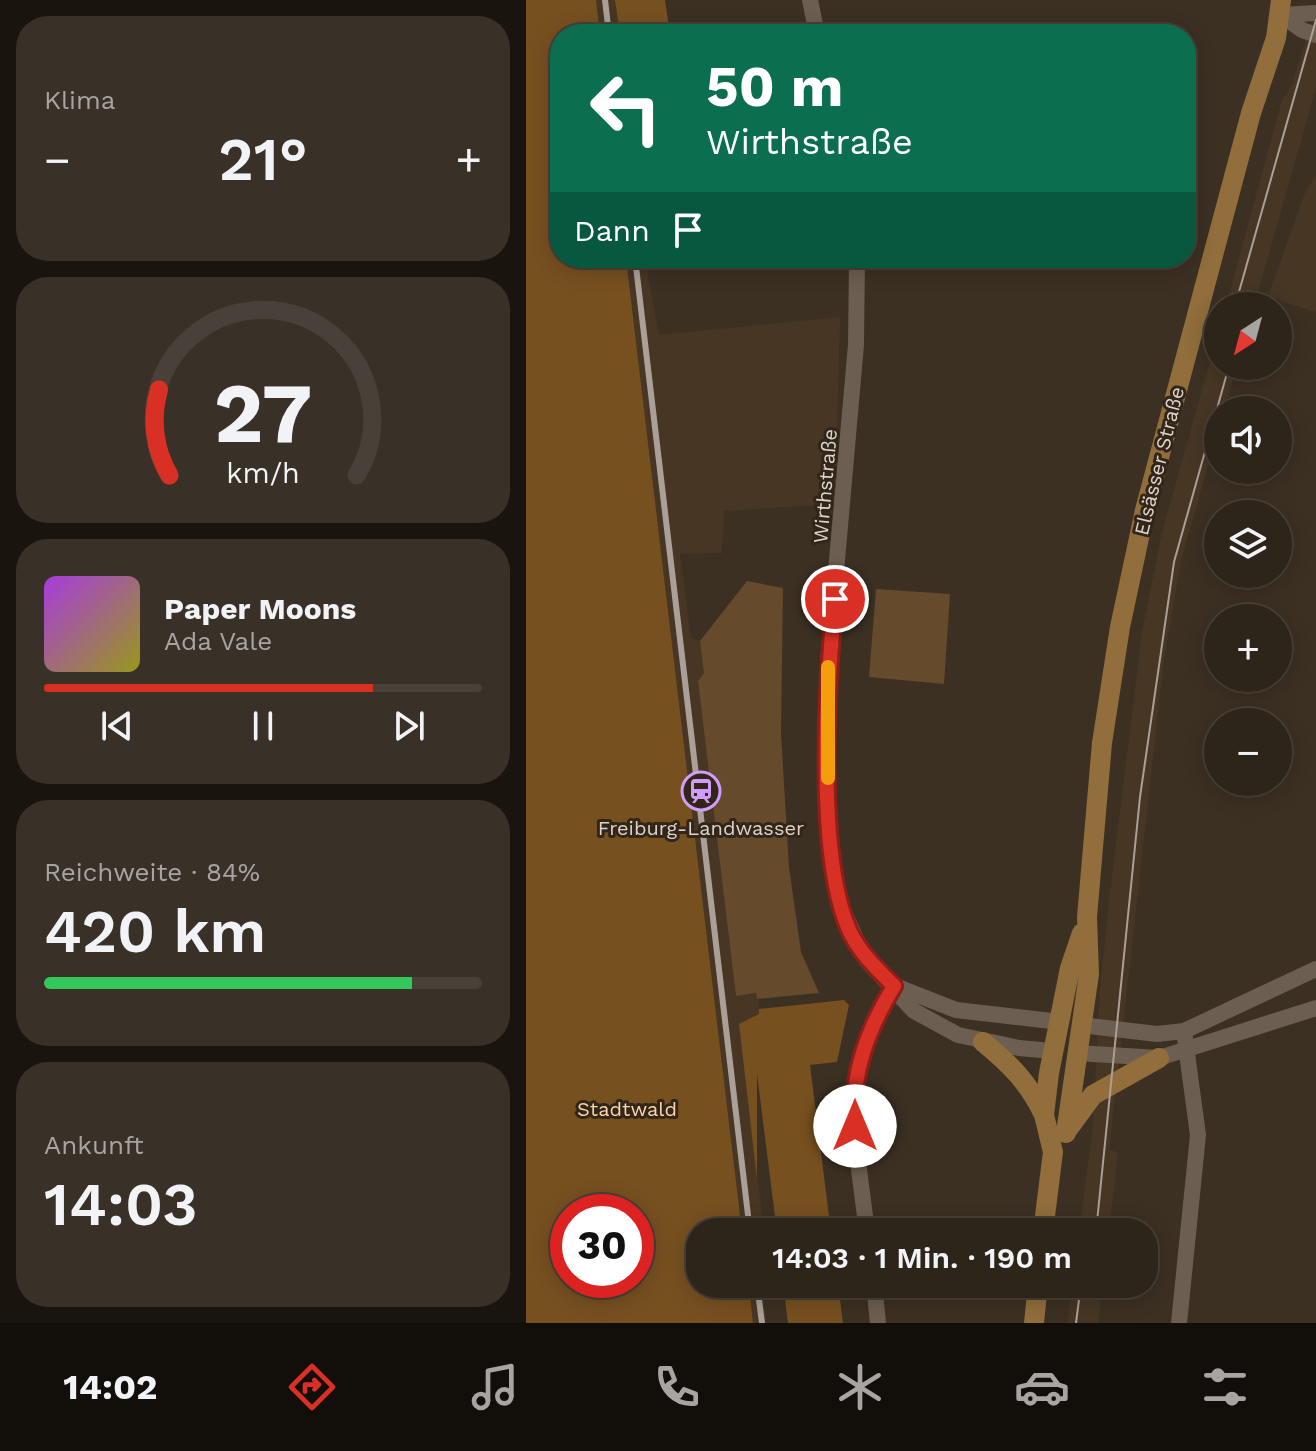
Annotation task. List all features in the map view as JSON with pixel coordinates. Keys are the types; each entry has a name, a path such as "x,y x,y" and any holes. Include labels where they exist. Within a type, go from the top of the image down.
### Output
{"main road":[{"name":"Elsässer Straße","path":"1053,1152 1066,1133 1089,974 1087,917 1102,743 1130,574 1218,232 1284,5"},
{"name":"Elsässer Straße","path":"1045,1218 1053,1152 1044,1115 1052,1051 1070,968 1087,917"},
{"path":"1060,1022 1081,1025"},
{"path":"983,1042 1013,1066 1033,1090 1044,1115"},
{"path":"1052,1051 1077,1053"},
{"path":"1066,1133 1093,1095 1159,1058"},
{"path":"1034,1323 1037,1298"}],"street":[{"path":"810,0 815,24"},
{"path":"1284,5 1316,13"},
{"path":"1284,5 1309,33"},
{"name":"Wirthstraße","path":"857,268 856,345 828,662 831,844 840,904 851,934 866,960 894,986 914,1011 958,1035 983,1042 1052,1051"},
{"path":"1081,1025 1157,1034 1184,1031 1316,969"},
{"path":"865,1218 853,1103 859,1063 875,1018 894,986"},
{"name":"Wirthstraße","path":"894,986 956,1010 1060,1022"},
{"path":"1077,1053 1159,1058 1316,1008"},
{"path":"1179,1323 1198,1135 1184,1031"},
{"path":"875,1298 878,1323"}],"shaded area":[{"path":"596,0 615,0 619,24 599,24"},
{"path":"1316,6 1316,88 1258,292 1230,292 1282,100 1292,85"},
{"path":"1316,175 1316,312 1292,304 1292,292 1270,292 1304,195"},
{"path":"627,268 647,268 659,335 840,317 835,504 724,511 722,553 680,554 691,638 700,641 704,673 698,681 736,996 757,993 760,1014 739,1024 762,1218 740,1218"},
{"path":"1205,380 1233,380 1228,396 1204,396 1204,480 1181,561 1164,659 1109,1150 1118,1152 1111,1218 1081,1218 1093,1126 1100,989 1109,901 1142,632 1162,532"},
{"path":"747,581 783,588 781,734 789,867 801,952 819,993 757,999 756,993 736,996 698,681 704,673 700,641"},
{"path":"876,589 950,594 944,684 869,677"},
{"path":"750,1298 763,1298 766,1323 753,1323"},
{"path":"1071,1298 1101,1298 1098,1323 1068,1323"}],"green space":[{"name":"Stadtwald","path":"526,0 596,0 599,24 550,24 550,268 627,268 740,1218 686,1218 686,1298 750,1298 753,1323 526,1323"},
{"path":"615,0 665,0 669,24 619,24"},
{"path":"844,1000 849,1005 837,1062 810,1065 829,1218 775,1218 757,1074 757,1179 739,1024 759,1014 759,1009"},
{"path":"785,1298 840,1298 843,1323 788,1323"}],"tram line":[{"path":"1239,292 1316,20"},
{"path":"1097,1218 1140,797 1174,562 1225,380"},
{"path":"1076,1323 1079,1298"}],"railway":[{"path":"605,0 608,24"},
{"path":"636,268 748,1218"},
{"path":"759,1298 762,1323"}],"slow traffic":[{"path":"828,667 828,778"}],"place":[{"name":"Freiburg-Landwasser","path":"701,791"}],"route":[{"path":"835,599 828,662 828,787 832,859 840,904 851,934 866,960 894,986 875,1018 859,1063 853,1103 855,1126"}]}
